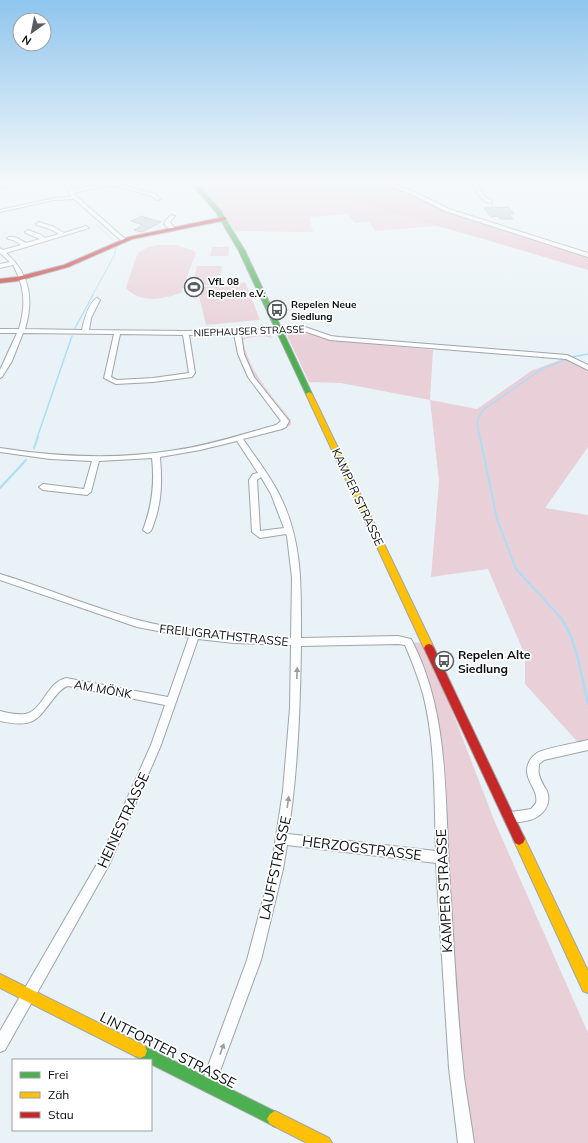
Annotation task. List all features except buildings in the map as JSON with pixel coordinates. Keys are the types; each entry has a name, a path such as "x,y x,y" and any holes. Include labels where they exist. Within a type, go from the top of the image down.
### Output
{"main road":[{"path":"0,281 23,277 71,264 123,240 136,237"},
{"name":"KAMPER STRASSE","path":"234,237 242,251 588,986"},
{"name":"LINTFORTER STRASSE","path":"0,981 324,1143"}],"street":[{"path":"39,237 44,240"},
{"path":"2,253 52,237"},
{"path":"120,237 123,240"},
{"path":"533,237 588,255"},
{"path":"10,238 14,238 25,245"},
{"path":"2,253 36,247 37,245 34,243"},
{"path":"0,376 21,332 26,315 25,281 14,263 2,253"},
{"path":"0,266 14,263"},
{"path":"85,332 88,318 97,300"},
{"name":"NIEPHAUSER STRASSE","path":"0,331 186,333 305,329 330,338 339,339 567,357 588,368"},
{"path":"0,450 46,456 96,458 156,456 239,439 283,425 285,421 283,417 260,390 245,365 238,343 237,332"},
{"path":"116,333 107,378 116,382 190,376 192,374 186,333"},
{"name":"LAUFFSTRASSE","path":"208,1085 254,960 266,914 283,839 289,791 295,708 298,578 289,530 275,494 239,439"},
{"path":"147,530 155,509 158,491 156,456"},
{"path":"43,487 87,492 96,458"},
{"path":"263,474 256,476 253,480 256,532 260,534 289,530"},
{"name":"FREILIGRATHSTRASSE","path":"2,581 137,623 156,628 195,634 296,643 398,640 408,642"},
{"name":"HEINESTRASSE","path":"0,1045 105,861 156,746 195,634"},
{"name":"KAMPER STRASSE","path":"408,642 420,671 433,718 438,753 442,858 456,1069 466,1143"},
{"name":"AM MÖNK","path":"0,716 26,718 32,716 39,711 60,685 67,682 76,682 172,702"},
{"path":"509,817 534,812 541,806 543,799 540,787 533,776 534,762 541,756 588,745"},
{"name":"HERZOGSTRASSE","path":"283,839 442,858"}],"shaded area":[{"path":"478,237 533,237 588,255 588,270"},
{"path":"157,245 176,245 196,253 181,293 152,299 138,296 126,288 137,254 142,250"},
{"path":"212,247 229,247 228,256 210,256"},
{"path":"197,266 222,266 219,285 193,285"},
{"path":"245,282 260,320 206,325 197,288"},
{"path":"286,333 309,333 328,340 433,350 430,400 341,383 309,382"},
{"path":"270,335 272,338 257,336 243,340 250,362 262,383 291,420 291,425 286,428 275,430 287,426 289,420 254,377 244,357 240,340 248,336"},
{"path":"565,358 588,372 588,447 545,508 588,515 588,750 585,750 525,684 525,655 488,569 431,577 439,482 430,400 477,409 531,371"},
{"path":"408,642 426,643 494,820 588,1033 588,1143 466,1143 431,707"}],"waterway":[{"path":"92,296 114,256 116,247"},
{"path":"75,328 93,295"},
{"path":"37,438 72,336"},
{"path":"572,357 588,354"},
{"path":"480,438 478,420 484,409 542,369 568,359"},
{"path":"34,448 38,437"},
{"path":"480,437 497,519 516,569 562,619"},
{"path":"0,488 26,460"},
{"path":"561,618 567,628 575,649 588,704"}],"traffic: fast":[{"path":"234,237 242,251 309,394"},
{"path":"140,1051 275,1119"}],"traffic: slow":[{"path":"309,394 429,648"},
{"path":"519,839 588,986"},
{"path":"0,981 140,1051"},
{"path":"275,1119 324,1143"}],"traffic: jam":[{"path":"0,281 17,279 66,266 134,237"},
{"path":"429,648 519,839"}],"place":[{"name":"VfL 08 Repelen e.V.","path":"194,287"},
{"name":"Repelen Neue Siedlung","path":"277,310"},
{"name":"Repelen Alte Siedlung","path":"444,661"}]}
